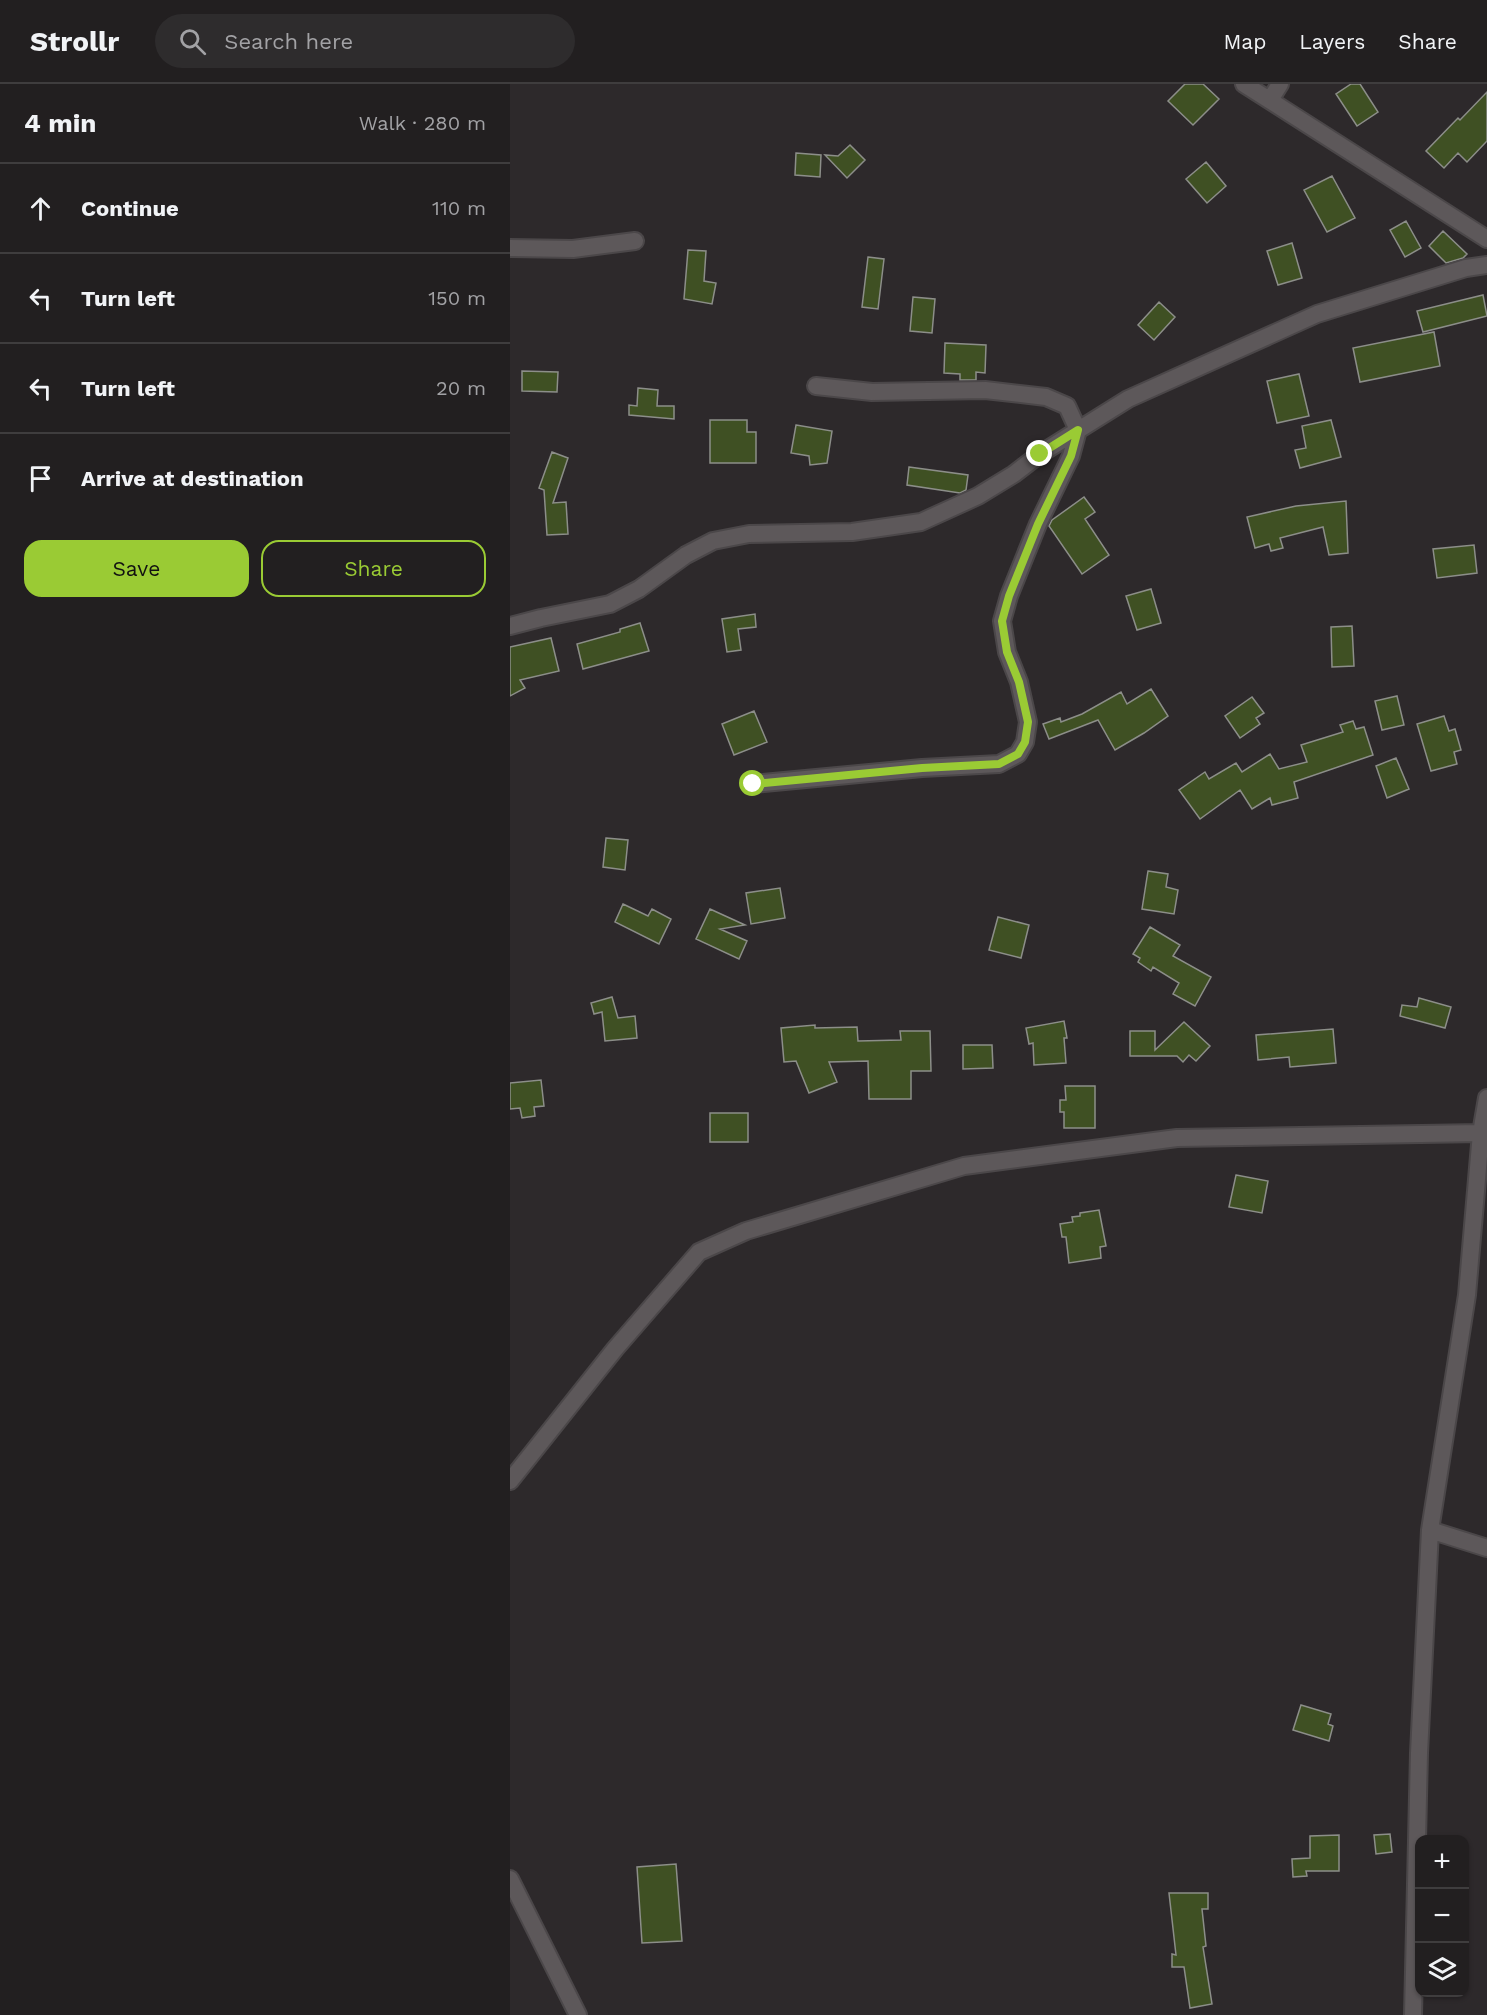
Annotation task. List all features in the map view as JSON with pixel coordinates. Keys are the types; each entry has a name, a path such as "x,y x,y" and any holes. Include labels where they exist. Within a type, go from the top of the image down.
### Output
{"street":[{"path":"1244,84 1487,239"},
{"path":"1270,100 1280,84"},
{"path":"510,248 573,249 635,241"},
{"path":"510,626 610,604 639,589 686,555 713,541 750,534 852,532 921,522 978,496 1005,480 1040,454 1128,399 1317,314 1466,268 1487,265"},
{"path":"753,784 922,768 999,764 1018,754 1025,742 1028,722 1019,682 1007,652 1002,621 1009,596 1038,524 1071,456 1078,430 1067,406 1046,397 985,390 872,392 816,386"},
{"path":"1413,2015 1419,1752 1430,1530 1467,1295 1481,1132 1487,1098"},
{"path":"510,1481 615,1349 699,1252 746,1231 964,1166 1177,1138 1481,1132"},
{"path":"1430,1530 1487,1548"},
{"path":"510,1879 578,2015"}],"building":[{"path":"1185,84 1203,84 1219,99 1193,125 1168,101"},
{"path":"1351,84 1360,84 1378,112 1357,126 1336,94"},
{"path":"1487,92 1487,141 1467,162 1458,153 1444,168 1426,151"},
{"path":"850,145 865,160 847,178 825,155 838,156"},
{"path":"796,153 821,155 820,177 795,175"},
{"path":"1206,162 1226,186 1207,203 1186,179"},
{"path":"1332,176 1355,218 1327,232 1304,190"},
{"path":"1406,221 1421,248 1405,257 1390,230"},
{"path":"1443,231 1467,254 1463,258 1446,263 1429,246"},
{"path":"1292,243 1302,278 1278,285 1267,251"},
{"path":"688,250 706,251 704,281 716,283 712,304 684,299"},
{"path":"868,257 884,259 878,309 862,307"},
{"path":"1483,295 1487,316 1423,332 1417,311"},
{"path":"913,297 935,299 932,333 910,331"},
{"path":"1159,302 1175,317 1154,340 1138,325"},
{"path":"1434,332 1440,366 1360,382 1353,348"},
{"path":"945,343 986,345 985,373 976,372 976,380 960,380 960,374 944,373"},
{"path":"522,371 558,372 557,392 522,391"},
{"path":"1299,374 1309,416 1277,423 1267,381"},
{"path":"638,388 658,390 657,406 674,406 674,419 629,415 629,405 637,406"},
{"path":"710,420 747,420 747,432 756,432 756,463 710,463"},
{"path":"1331,420 1341,457 1300,468 1295,450 1306,448 1302,426"},
{"path":"796,425 832,431 827,463 810,465 809,456 791,453"},
{"path":"552,452 568,458 553,503 566,502 568,534 547,535 544,490 539,488"},
{"path":"909,467 968,475 966,490 960,493 907,485"},
{"path":"1084,497 1095,512 1085,519 1109,555 1082,574 1049,526 1052,520"},
{"path":"1346,501 1348,553 1329,555 1323,527 1280,538 1283,548 1271,551 1269,544 1255,548 1247,517 1296,506"},
{"path":"1474,545 1477,573 1437,578 1433,549"},
{"path":"1151,589 1161,623 1137,630 1126,596"},
{"path":"755,614 756,627 738,629 741,650 727,652 722,619"},
{"path":"640,623 649,651 583,669 577,644 620,632 620,629"},
{"path":"1352,626 1354,666 1332,667 1331,627"},
{"path":"551,638 559,671 520,680 525,688 510,696 510,647"},
{"path":"1151,689 1168,716 1115,750 1098,720 1049,739 1043,724 1060,718 1061,722 1082,714 1121,692 1127,704"},
{"path":"1397,696 1404,725 1382,730 1375,701"},
{"path":"1252,697 1264,713 1256,718 1260,724 1240,738 1225,716"},
{"path":"754,711 767,742 734,755 722,724"},
{"path":"1444,716 1449,731 1455,729 1461,750 1454,752 1457,764 1431,771 1417,724"},
{"path":"1353,721 1356,729 1364,727 1373,755 1294,782 1298,798 1272,805 1270,798 1252,809 1240,790 1200,819 1179,790 1205,772 1209,779 1236,763 1242,772 1270,754 1279,769 1307,762 1301,745 1343,732 1340,725"},
{"path":"1396,758 1409,789 1387,798 1376,766"},
{"path":"606,838 628,840 625,870 603,867"},
{"path":"1148,871 1168,874 1166,887 1178,890 1174,914 1142,909"},
{"path":"780,888 785,918 751,924 746,893"},
{"path":"623,904 648,916 652,909 671,919 659,944 615,922"},
{"path":"710,909 745,925 720,929 747,941 739,959 696,939"},
{"path":"998,917 1029,925 1021,958 989,950"},
{"path":"1150,927 1180,945 1173,956 1211,977 1195,1006 1173,994 1179,983 1153,967 1151,971 1138,962 1140,958 1133,954"},
{"path":"612,997 618,1018 635,1016 637,1038 605,1041 602,1012 594,1014 591,1003"},
{"path":"1419,998 1451,1007 1445,1028 1400,1016 1402,1005 1417,1007"},
{"path":"1064,1021 1067,1038 1064,1038 1066,1063 1034,1065 1033,1043 1029,1044 1026,1028"},
{"path":"1184,1022 1210,1046 1196,1061 1189,1055 1183,1062 1177,1056 1130,1056 1130,1031 1155,1031 1155,1050"},
{"path":"815,1025 815,1028 857,1027 858,1041 901,1040 900,1031 930,1031 931,1071 911,1071 911,1099 869,1099 868,1061 829,1062 837,1082 809,1093 796,1061 784,1062 781,1028"},
{"path":"1333,1029 1336,1063 1290,1067 1289,1057 1258,1060 1256,1035"},
{"path":"963,1045 992,1045 993,1068 963,1069"},
{"path":"541,1080 544,1106 534,1107 535,1116 522,1118 520,1108 510,1109 510,1083"},
{"path":"1065,1086 1095,1086 1095,1128 1064,1128 1064,1112 1060,1112 1060,1100 1066,1100"},
{"path":"710,1113 748,1113 748,1142 710,1142"},
{"path":"1236,1175 1268,1181 1262,1213 1229,1207"},
{"path":"1099,1210 1106,1246 1100,1247 1101,1258 1069,1263 1066,1237 1062,1237 1060,1224 1073,1222 1072,1217 1080,1216 1080,1213"},
{"path":"1301,1705 1331,1714 1328,1724 1333,1726 1329,1741 1293,1730"},
{"path":"1390,1834 1392,1852 1376,1854 1374,1835"},
{"path":"1339,1835 1339,1871 1306,1871 1307,1876 1293,1877 1292,1859 1310,1858 1310,1836"},
{"path":"676,1864 682,1941 642,1943 637,1867"},
{"path":"1169,1893 1208,1893 1208,1909 1202,1909 1206,1946 1203,1947 1212,2004 1190,2008 1184,1967 1172,1967 1172,1954 1176,1955"}],"route":[{"path":"753,784 922,768 999,764 1018,754 1025,742 1028,722 1019,682 1007,652 1002,621 1009,596 1038,524 1071,456 1078,430 1040,454"}]}
